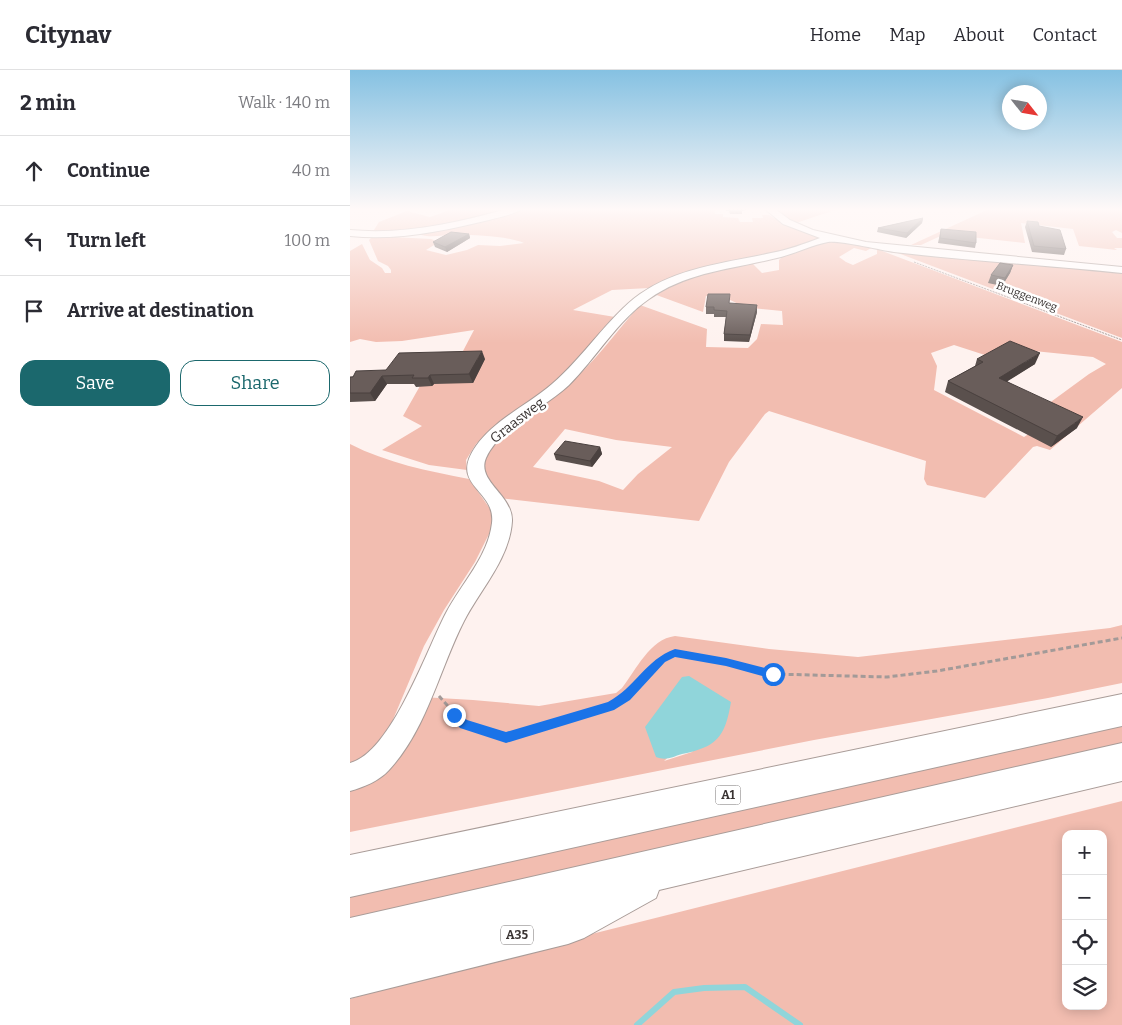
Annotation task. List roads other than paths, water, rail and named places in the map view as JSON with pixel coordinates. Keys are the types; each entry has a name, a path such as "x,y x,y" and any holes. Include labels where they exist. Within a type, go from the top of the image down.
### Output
{"highway":[{"name":"A1","path":"350,876 1122,710"},
{"path":"350,941 1122,762"},
{"name":"A35","path":"350,975 568,922 674,866"}],"street":[{"name":"Graasweg","path":"350,777 369,770 382,758 418,699 453,621 488,560 500,532 503,516 502,510 474,470 477,457 490,440 560,385 635,303 651,292 703,270 782,254"},
{"path":"956,254 1122,270"}],"water":[{"path":"689,676 731,702 726,724 717,739 704,748 669,758 656,757 645,727 682,677"}],"waterway":[{"path":"637,1025 674,992 704,988 745,987 800,1025"}]}
